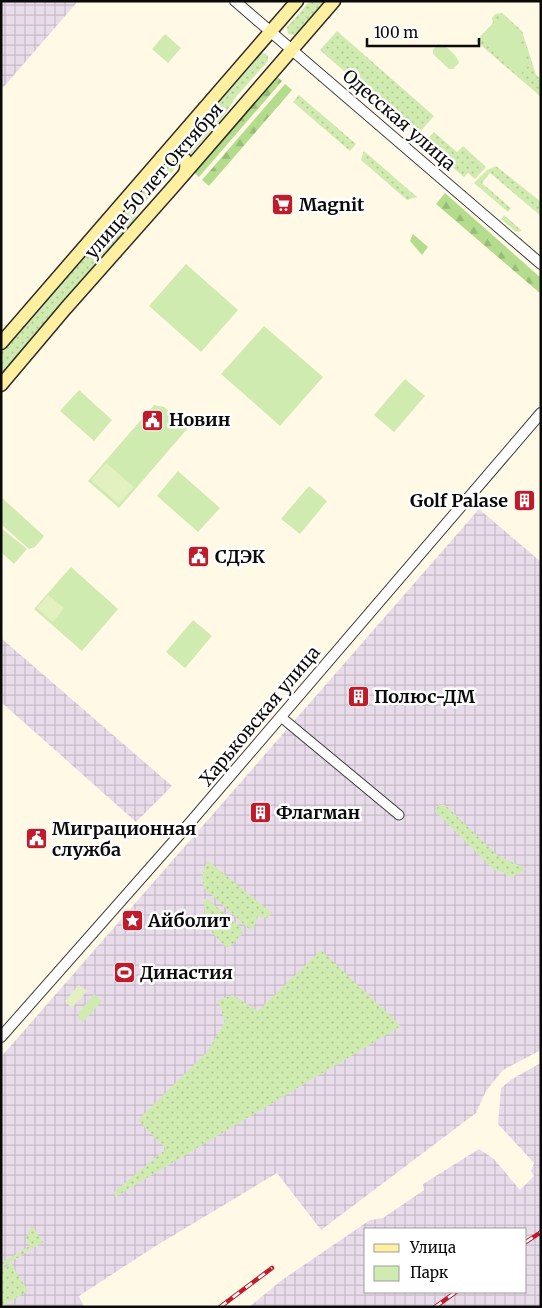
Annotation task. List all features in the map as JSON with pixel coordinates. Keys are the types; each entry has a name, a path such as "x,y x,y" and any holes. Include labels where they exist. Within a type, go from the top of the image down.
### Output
{"main road":[{"name":"улица 50 лет Октября","path":"1,343 297,1"},
{"name":"улица 50 лет Октября","path":"1,385 334,1"},
{"path":"162,157 177,154 182,157 186,162 187,168 185,173"}],"street":[{"name":"Одесская улица","path":"235,1 541,264"},
{"name":"Харьковская улица","path":"1,1037 98,929 541,413"},
{"path":"281,717 399,815"}],"shaded area":[{"path":"1,1 78,1 1,90"},
{"path":"479,509 541,562 541,1050 503,1070 486,1091 476,1113 321,1230 277,1173 154,1247 79,1296 84,1307 1,1307 1,1057"},
{"path":"1,638 172,786 136,822 1,702"},
{"path":"541,1063 541,1307 249,1307 282,1280 370,1220 383,1218 424,1190 423,1184 479,1149 494,1159 520,1190 534,1176 531,1171 534,1163 498,1124 501,1088 512,1079"}],"green space":[{"path":"310,1 324,1 296,35 288,34 287,27"},
{"path":"502,13 522,31 536,75 541,79 541,97 476,41 493,23 492,18 495,14"},
{"path":"501,17 517,31 529,65 520,75 481,39"},
{"path":"337,31 434,116 417,135 320,50"},
{"path":"165,34 181,48 168,63 152,49"},
{"path":"438,44 448,48 456,57 459,63 453,69 449,69 433,54 433,50"},
{"path":"265,53 268,56 268,61 235,98 223,117 188,157 177,150 261,54"},
{"path":"275,75 282,81 199,177 192,171"},
{"path":"285,84 292,90 209,186 202,180"},
{"path":"299,95 356,144 350,151 293,102"},
{"path":"434,132 457,152 463,146 486,167 475,179 468,173 464,177 424,143"},
{"path":"364,151 417,197 407,200 361,160"},
{"path":"169,159 177,162 177,166 140,208 129,230 1,376 1,352"},
{"path":"496,166 541,202 541,216 490,173 482,183 511,208 508,212 474,183 487,170"},
{"path":"445,193 541,278 541,294 436,204"},
{"path":"504,215 522,231 516,232 501,219"},
{"path":"413,234 428,247 422,255 410,241"},
{"path":"186,264 238,310 201,352 149,306"},
{"path":"264,326 323,377 280,426 221,374"},
{"path":"405,379 425,396 394,432 374,415"},
{"path":"79,390 112,420 94,441 60,411"},
{"path":"154,405 164,407 188,428 119,508 88,481"},
{"path":"106,463 134,487 119,504 91,480"},
{"path":"178,471 220,508 198,532 157,496"},
{"path":"309,486 327,501 300,534 281,519"},
{"path":"1,497 44,536 35,547 29,549 1,524"},
{"path":"1,528 27,549 14,564 1,552"},
{"path":"71,567 118,609 82,651 34,609"},
{"path":"48,595 64,608 53,622 37,608"},
{"path":"193,620 212,636 185,668 166,652"},
{"path":"439,805 445,805 497,855 526,869 514,876 507,876 504,872 494,870 435,811"},
{"path":"208,861 272,913 267,918 258,916 255,925 250,930 204,888 203,873"},
{"path":"204,899 207,899 241,927 242,934 230,947 226,947 208,926 205,916"},
{"path":"321,950 401,1026 115,1197 114,1192 166,1149 138,1120 207,1052 225,1022 218,1000 233,995 258,1011"},
{"path":"79,985 87,991 72,1008 65,1001"},
{"path":"94,994 102,1001 83,1022 79,1018 79,1012"},
{"path":"32,1225 43,1242 1,1268 1,1263 30,1246 26,1238"},
{"path":"11,1263 28,1291 1,1307 1,1270"}],"railway":[{"path":"527,1241 541,1232"},
{"path":"220,1307 272,1268"},
{"path":"435,1307 455,1293"}],"place":[{"name":"Magnit","path":"283,205"},
{"name":"Новин","path":"153,420"},
{"name":"Golf Palase","path":"524,501"},
{"name":"СДЭК","path":"199,557"},
{"name":"Полюс-ДМ","path":"358,697"},
{"name":"Флагман","path":"260,813"},
{"name":"Миграционная служба","path":"36,839"},
{"name":"Айболит","path":"132,921"},
{"name":"Династия","path":"124,973"}]}
